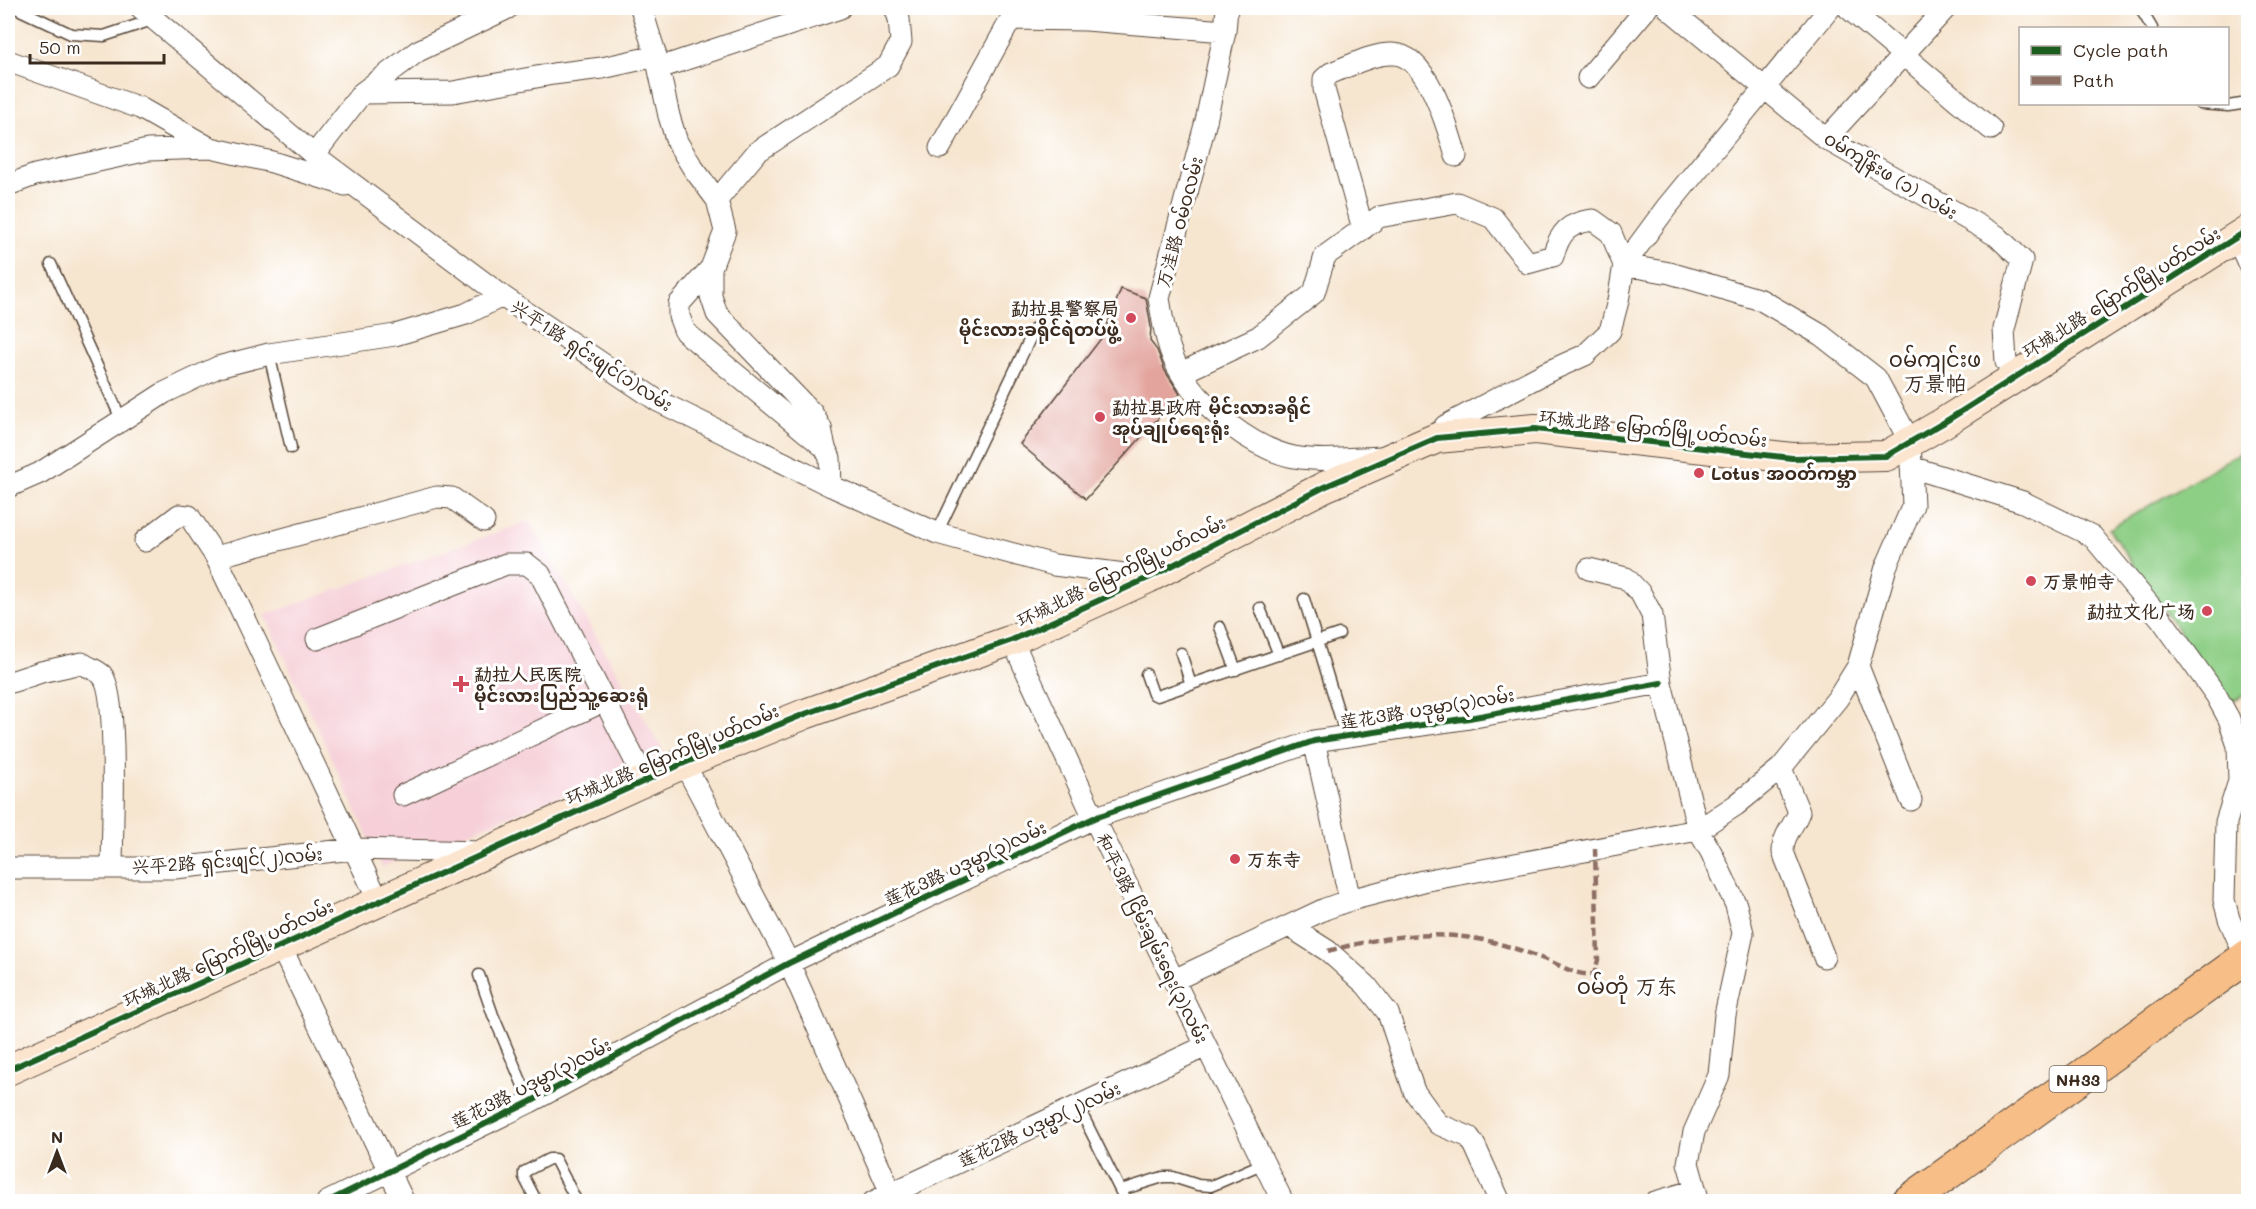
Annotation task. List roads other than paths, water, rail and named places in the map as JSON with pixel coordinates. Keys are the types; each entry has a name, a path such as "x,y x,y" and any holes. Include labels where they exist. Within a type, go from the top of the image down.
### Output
{"highway":[{"name":"NH33","path":"1908,1202 2247,957"}],"street":[{"path":"314,155 362,93 418,51 508,8"},
{"path":"641,8 658,62 677,142 717,200 725,231 711,268 711,296 717,314 813,413 830,458 831,486"},
{"path":"362,93 453,92 553,74 658,62 840,8"},
{"path":"717,200 757,152 888,66 901,42 899,19 895,8"},
{"name":"万洼路 ဝမ်ဝလမ်း","path":"1227,8 1225,31 1206,121 1159,298 1162,321 1171,352 1180,373 1220,418 1273,451 1293,457 1322,459 1394,457"},
{"path":"1588,78 1647,8"},
{"name":"ဝမ်ကျိန်းဖ (၁) လမ်း","path":"1668,8 1826,139 1997,236 2022,260 2004,329 2006,362 2016,376"},
{"path":"1437,438 1445,426 1547,372 1585,355 1610,331 1624,265 1666,208 1830,8"},
{"path":"1848,8 1991,129"},
{"path":"1826,139 1902,53 1946,8"},
{"path":"940,148 1011,13 1225,31"},
{"name":"兴平1路 ရှင်းဖျင်(၁)လမ်း","path":"148,14 314,155 502,296 658,401 831,486 937,533 1054,565 1148,578"},
{"path":"1364,229 1324,89 1324,79 1331,73 1383,54 1396,53 1413,60 1440,105 1456,156"},
{"path":"8,61 140,108 211,148"},
{"path":"8,185 34,176 148,150 211,148 272,162 362,190"},
{"path":"1180,373 1258,337 1304,301 1314,293 1325,256 1379,217 1457,203 1493,218 1528,263 1553,256 1558,238 1576,222 1593,220 1611,233 1624,265"},
{"path":"2242,233 2248,263"},
{"name":"环城北路 မြောက်မြို့ပတ်လမ်း","path":"8,1070 684,762 805,714 1012,640 1148,578 1324,487 1437,438 1535,429 1792,458 1910,454 2016,376 2242,233"},
{"path":"1174,980 1350,900 1423,881 1698,830 1736,805 1781,768 1838,699 1858,666 1886,567 1913,505 1910,454 1876,378 1821,335 1761,300 1670,273 1624,265"},
{"path":"711,268 679,304 679,316 685,332 825,448"},
{"path":"8,487 40,473 164,393 218,367 269,354 395,335 465,314 502,296"},
{"path":"1910,454 2023,502 2092,536 2162,620 2216,695 2229,719 2238,746 2239,781 2226,822 2224,900 2229,919 2247,957"},
{"path":"216,557 437,497 452,498 484,521"},
{"path":"145,541 179,515 189,516 216,557 378,900"},
{"path":"317,639 506,564 527,564 540,574 645,780"},
{"path":"1589,569 1626,578 1641,594 1652,615 1661,683 1698,830 1736,904 1743,933 1725,1015 1719,1075 1694,1132 1688,1163 1697,1196 1655,1202"},
{"name":"和平3路 ငြိမ်းချမ်းရေး(၃)လမ်း","path":"1012,640 1094,818 1282,1202"},
{"path":"8,683 41,672 82,663 102,675 109,692 112,720 112,868"},
{"path":"1858,666 1911,800"},
{"name":"莲花3路 ပဒုမ္မာ(၃)လမ်း","path":"327,1202 530,1102 789,963 1094,818 1314,741 1469,718 1661,683"},
{"path":"403,795 604,700"},
{"path":"1314,741 1350,900"},
{"path":"684,762 789,963 886,1199"},
{"path":"1781,768 1799,812 1796,822 1783,840 1783,852 1824,957"},
{"name":"兴平2路 ရှင်းဖျင်(၂)လမ်း","path":"8,868 175,868 354,849 487,852"},
{"path":"1289,926 1328,951 1366,985 1388,1013 1414,1091 1438,1124 1469,1137 1500,1202"},
{"path":"280,945 404,1202"},
{"name":"莲花2路 ပဒုမ္မာ(၂)လမ်း","path":"886,1199 1206,1046"}],"lane":[{"path":"16,8 70,34 104,36 148,14"},
{"path":"2140,8 2151,27"},
{"path":"2214,105 2228,106 2248,103"},
{"path":"51,264 122,421"},
{"path":"937,533 1035,328"},
{"path":"269,354 291,448"},
{"path":"1304,599 1346,736"},
{"path":"1260,608 1279,655"},
{"path":"1220,627 1236,670"},
{"path":"1146,674 1153,694 1157,696 1339,634"},
{"path":"1180,653 1191,686"},
{"path":"479,975 493,1015 530,1102"},
{"path":"1078,1106 1126,1202"},
{"path":"537,1202 524,1177 524,1172 549,1159 555,1159 577,1202"},
{"path":"1121,1190 1162,1177 1173,1177 1198,1185 1211,1186 1264,1163"}],"place":[{"name":"勐拉县警察局 မိုင်းလားခရိုင်ရဲတပ်ဖွဲ့","path":"1131,318"},
{"name":"勐拉县政府 မိုင်းလားခရိုင် အုပ်ချုပ်ရေးရုံး","path":"1100,417"},
{"name":"Lotus အဝတ်ကမ္ဘာ","path":"1699,473"},
{"name":"万景帕寺","path":"2031,581"},
{"name":"勐拉文化广场","path":"2207,611"},
{"name":"勐拉人民医院 မိုင်းလားပြည်သူ့ဆေးရုံ","path":"461,684"},
{"name":"万东寺","path":"1235,859"}],"district":[{"name":"ဝမ်ကျင်းဖ 万景帕","path":"1935,370"},
{"name":"ဝမ်တုံ 万东","path":"1627,985"}]}
